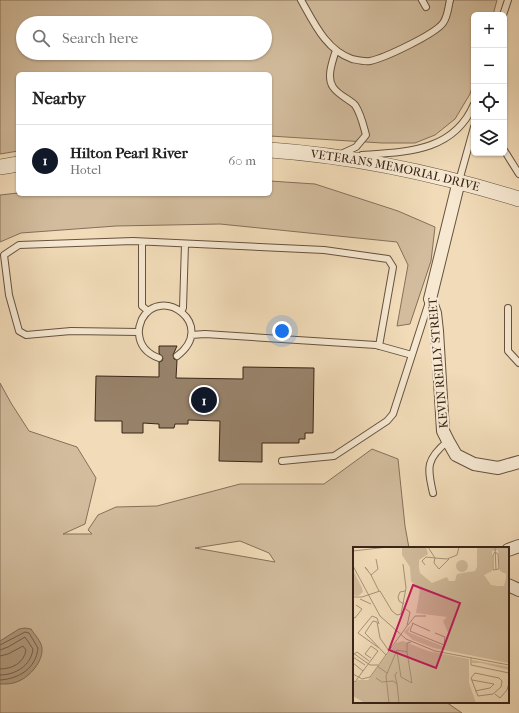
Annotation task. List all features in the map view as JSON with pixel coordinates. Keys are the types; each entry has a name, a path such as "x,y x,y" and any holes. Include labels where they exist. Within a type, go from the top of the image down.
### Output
{"street":[{"name":"VETERANS MEMORIAL DRIVE","path":"272,150 395,167 460,181 519,199"},
{"path":"0,167 16,164"},
{"name":"KEVIN REILLY STREET","path":"460,181 430,299 435,313 437,331 443,431 456,455 474,464 498,468 519,462"},
{"path":"509,550 519,546"},
{"path":"509,585 519,590"}],"lane":[{"path":"301,0 320,34 336,50 352,59 369,61 382,58 436,30 447,17 450,0"},
{"path":"422,0 426,7"},
{"path":"504,12 508,0"},
{"path":"334,158 356,147 366,135 360,114 354,104 333,87 331,79 332,63 336,50"},
{"path":"334,158 396,153 431,146 451,135 459,128 471,110"},
{"path":"460,181 471,139"},
{"path":"507,155 519,174"},
{"path":"142,242 142,306 148,311"},
{"path":"138,332 71,331 26,335 19,331 9,295 4,254 19,245 142,242 324,250 388,259 393,267 379,346"},
{"path":"181,311 183,308 185,244"},
{"path":"282,461 334,456 388,421 393,414 430,299"},
{"path":"159,358 151,355 144,349 138,332 140,324 148,311 158,306 167,306 181,311 188,319 191,327 189,344 177,356"},
{"path":"508,308 508,351 519,363"},
{"path":"191,336 205,334 379,346 412,355"},
{"path":"433,493 428,473 429,466 435,452 448,441"}],"shaded area":[{"path":"0,0 497,0 494,12 471,12 470,94 455,119 435,135 415,143 382,143 272,136 272,72 16,72 16,151 0,154"},
{"path":"272,181 315,184 398,211 435,227 431,261 410,324 397,326 408,265 397,242 220,224 116,226 21,233 0,242 0,195 16,193 16,196 272,196"},
{"path":"0,383 29,431 77,447 96,478 85,524 63,534 92,534 88,530 98,515 116,507 157,506 240,484 324,484 372,449 398,459 405,526 409,547 353,547 353,703 447,703 462,713 0,713","holes":["240,541 269,553 275,562 195,548"]}],"water":[{"path":"19,629 31,629 38,638 42,648 42,653 38,663 35,668 23,679 14,683 0,684 0,641"}],"building":[{"path":"159,346 177,346 173,355 174,359 177,360 176,378 243,379 243,367 314,368 313,433 305,433 305,439 299,439 299,443 262,443 262,462 219,461 220,421 188,420 188,424 175,424 174,428 159,428 159,424 143,423 143,433 122,433 122,421 95,421 96,376 159,377 159,362 162,361 163,358 159,353"}],"place":[{"name":"Hilton Pearl River","path":"204,400"}]}
